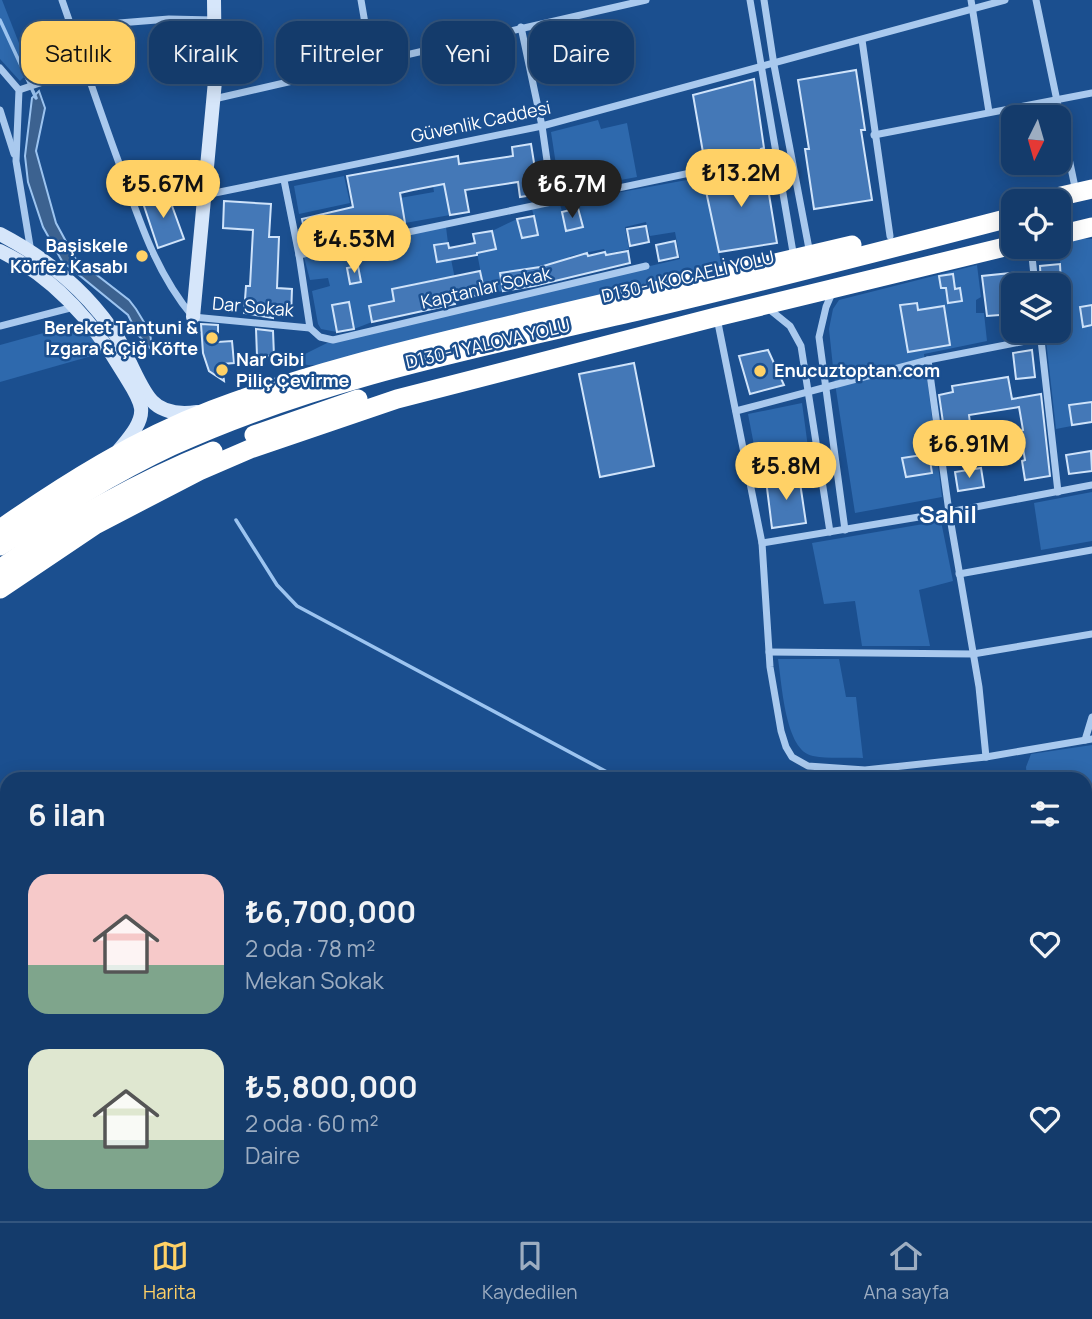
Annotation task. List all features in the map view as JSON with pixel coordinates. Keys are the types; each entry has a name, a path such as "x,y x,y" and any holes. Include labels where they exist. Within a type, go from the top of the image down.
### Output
{"highway":[{"path":"1071,200 1088,193"},
{"path":"0,529 81,475 113,458 209,411 273,387 459,337 1001,210"},
{"path":"1071,220 1092,216"},
{"name":"D130-1 KOCAELİ YOLU","path":"0,546 82,494 174,445 291,400 414,363 804,271 1001,220"},
{"path":"1071,232 1092,227"},
{"path":"1071,234 1092,233"},
{"name":"D130-1 YALOVA YOLU","path":"0,569 82,517 180,464 291,420 388,389 758,301 1001,236"},
{"path":"913,261 1001,247"},
{"path":"0,589 95,525 199,471 250,449 397,399 716,317 1001,248"},
{"path":"414,363 459,337"}],"main road":[{"path":"193,317 214,99 214,0"},
{"path":"0,234 32,251 84,305 138,399 142,410 136,428 113,458"},
{"path":"0,251 102,314 151,401 171,412 209,411"}],"street":[{"path":"62,0 70,21"},
{"path":"361,0 365,21"},
{"path":"408,55 646,0"},
{"path":"750,0 776,155 802,257"},
{"path":"764,0 802,257"},
{"path":"971,0 989,112"},
{"name":"Güvenlik Caddesi","path":"204,195 542,126 1005,0"},
{"path":"1036,0 1059,100 1088,193"},
{"path":"135,22 214,20"},
{"path":"521,27 542,126 553,202"},
{"path":"862,40 890,236"},
{"path":"0,68 19,90 16,161"},
{"path":"19,90 36,84"},
{"path":"91,84 155,259 179,300 193,317"},
{"path":"214,99 282,84"},
{"path":"874,135 1092,93"},
{"path":"0,110 16,161 32,251 21,262"},
{"path":"299,255 776,155"},
{"path":"284,180 310,328"},
{"name":"Kaptanlar Sokak","path":"310,328 320,337 334,340 646,266"},
{"path":"834,290 826,307 819,337 845,530"},
{"path":"0,326 84,305"},
{"path":"765,306 783,319 799,340 830,532"},
{"name":"Dar Sokak","path":"193,317 310,328"},
{"path":"716,317 762,543 769,652 779,718 786,747 798,762 834,769 864,769 986,757 1089,739 1092,717"},
{"path":"736,411 928,360 1004,343"},
{"path":"1041,343 1058,492"},
{"path":"928,360 948,512 983,717 986,757"},
{"path":"762,543 1092,485"},
{"path":"959,573 1092,550"},
{"path":"769,652 973,654 1092,634"}],"shaded area":[{"path":"2,0 21,48 20,81 0,59"},
{"path":"39,91 45,108 36,151 56,223 75,258 129,300 136,309 150,332 152,350 138,335 128,315 62,261 43,227 28,182 25,156 32,98"},
{"path":"598,120 601,129 627,123 637,177 560,191 551,132"},
{"path":"439,159 444,184 462,181 446,190 450,215 405,223 400,198 434,192 429,161"},
{"path":"344,176 350,203 299,214 294,186"},
{"path":"703,177 723,272 330,365 296,363 303,355 333,340 680,259 675,232 650,236 646,222 625,227 629,249 606,254 604,249 570,256 574,277 561,281 556,262 500,273 503,291 485,294 477,253 495,249 492,231 517,219 522,238 538,235 532,209 560,204 567,231 583,227 578,200"},
{"path":"446,227 448,243 434,245 451,259 459,299 455,304 449,277 433,279 438,307 433,309 428,281 412,284 417,312 414,314 408,286 394,301 369,306 372,322 354,329 348,302 332,305 337,332 321,329 312,291 330,286 328,278 310,280 304,257"},
{"path":"1071,238 1092,239 1092,422 1056,429 1046,343 1071,343 1071,273 1061,273 1060,259 1071,259"},
{"path":"977,265 981,297 976,300 976,313 984,313 987,341 924,354 942,497 855,513 834,377 829,329 833,309 839,300"},
{"path":"87,321 109,351 0,382 0,345"},
{"path":"802,403 810,462 788,468 785,461 758,466 748,414"},
{"path":"1092,492 1092,541 1041,550 1034,503"},
{"path":"941,521 953,581 919,590 930,646 862,646 855,601 824,604 812,543"},
{"path":"778,659 839,659 846,697 856,697 863,758 813,756 796,742 786,715"},
{"path":"1092,745 1092,772 1026,772 1031,754"}],"building":[{"path":"856,70 865,130 861,130 872,200 814,209 805,149 809,149 798,80"},
{"path":"754,79 764,148 761,149 762,152 705,164 693,95"},
{"path":"531,144 539,194 520,197 518,182 465,190 469,212 450,215 444,184 413,190 400,193 405,223 356,231 307,244 302,219 353,207 347,176 458,156 459,164 513,156 512,147"},
{"path":"764,164 777,243 719,252 703,177"},
{"path":"167,192 184,239 158,248 142,200"},
{"path":"224,201 271,204 269,237 279,237 277,288 292,289 291,316 273,315 273,318 244,313 246,286 250,286 253,230 223,228"},
{"path":"578,208 583,227 566,231 562,212"},
{"path":"534,216 538,235 522,238 517,219"},
{"path":"646,226 649,242 630,246 627,229"},
{"path":"492,231 496,249 437,262 434,245 448,243 449,248 475,243 473,234"},
{"path":"675,241 678,257 659,261 656,245"},
{"path":"628,251 630,263 503,291 500,273 540,267 587,253 588,256"},
{"path":"1060,264 1060,273 1040,273 1040,266"},
{"path":"358,266 361,282 350,284 347,268"},
{"path":"480,271 485,294 454,300 455,304 372,322 369,306 394,301 392,289"},
{"path":"953,274 955,289 960,288 962,301 948,303 946,288 941,288 939,276"},
{"path":"1001,274 1001,315 987,316 982,276"},
{"path":"349,302 354,329 337,332 332,305"},
{"path":"917,303 918,310 944,306 950,345 908,352 900,305"},
{"path":"1092,305 1092,325 1083,327 1080,307"},
{"path":"201,324 218,325 218,342 232,341 234,363 222,364 224,381 209,371 203,353"},
{"path":"256,329 273,331 274,356 257,356"},
{"name":"Enucuztoptan.com","path":"768,350 784,385 750,394 739,356"},
{"path":"1032,350 1035,377 1016,379 1013,353"},
{"path":"634,363 654,466 600,477 579,374"},
{"path":"1008,377 1012,399 1041,394 1050,476 1025,480 1020,431 1023,430 1019,407 969,415 972,439 946,443 939,395 953,392 952,386"},
{"path":"1092,402 1092,422 1072,425 1069,405"},
{"path":"1004,438 1007,457 980,462 977,443"},
{"path":"1091,451 1092,471 1069,474 1066,455"},
{"path":"929,454 932,473 906,477 902,458"},
{"path":"981,468 984,487 958,491 955,472"},
{"path":"799,476 806,523 772,528 766,480"}],"waterway":[{"path":"0,20 36,98"},
{"path":"236,520 277,585 297,606 607,772"}],"place":[{"name":"Başiskele Körfez Kasabı","path":"142,256"},
{"name":"Bereket Tantuni & Izgara & Çiğ Köfte","path":"212,338"},
{"name":"Nar Gibi Piliç Çevirme","path":"222,370"},
{"name":"Enucuztoptan.com","path":"760,371"}],"district":[{"name":"Sahil","path":"948,515"}]}
